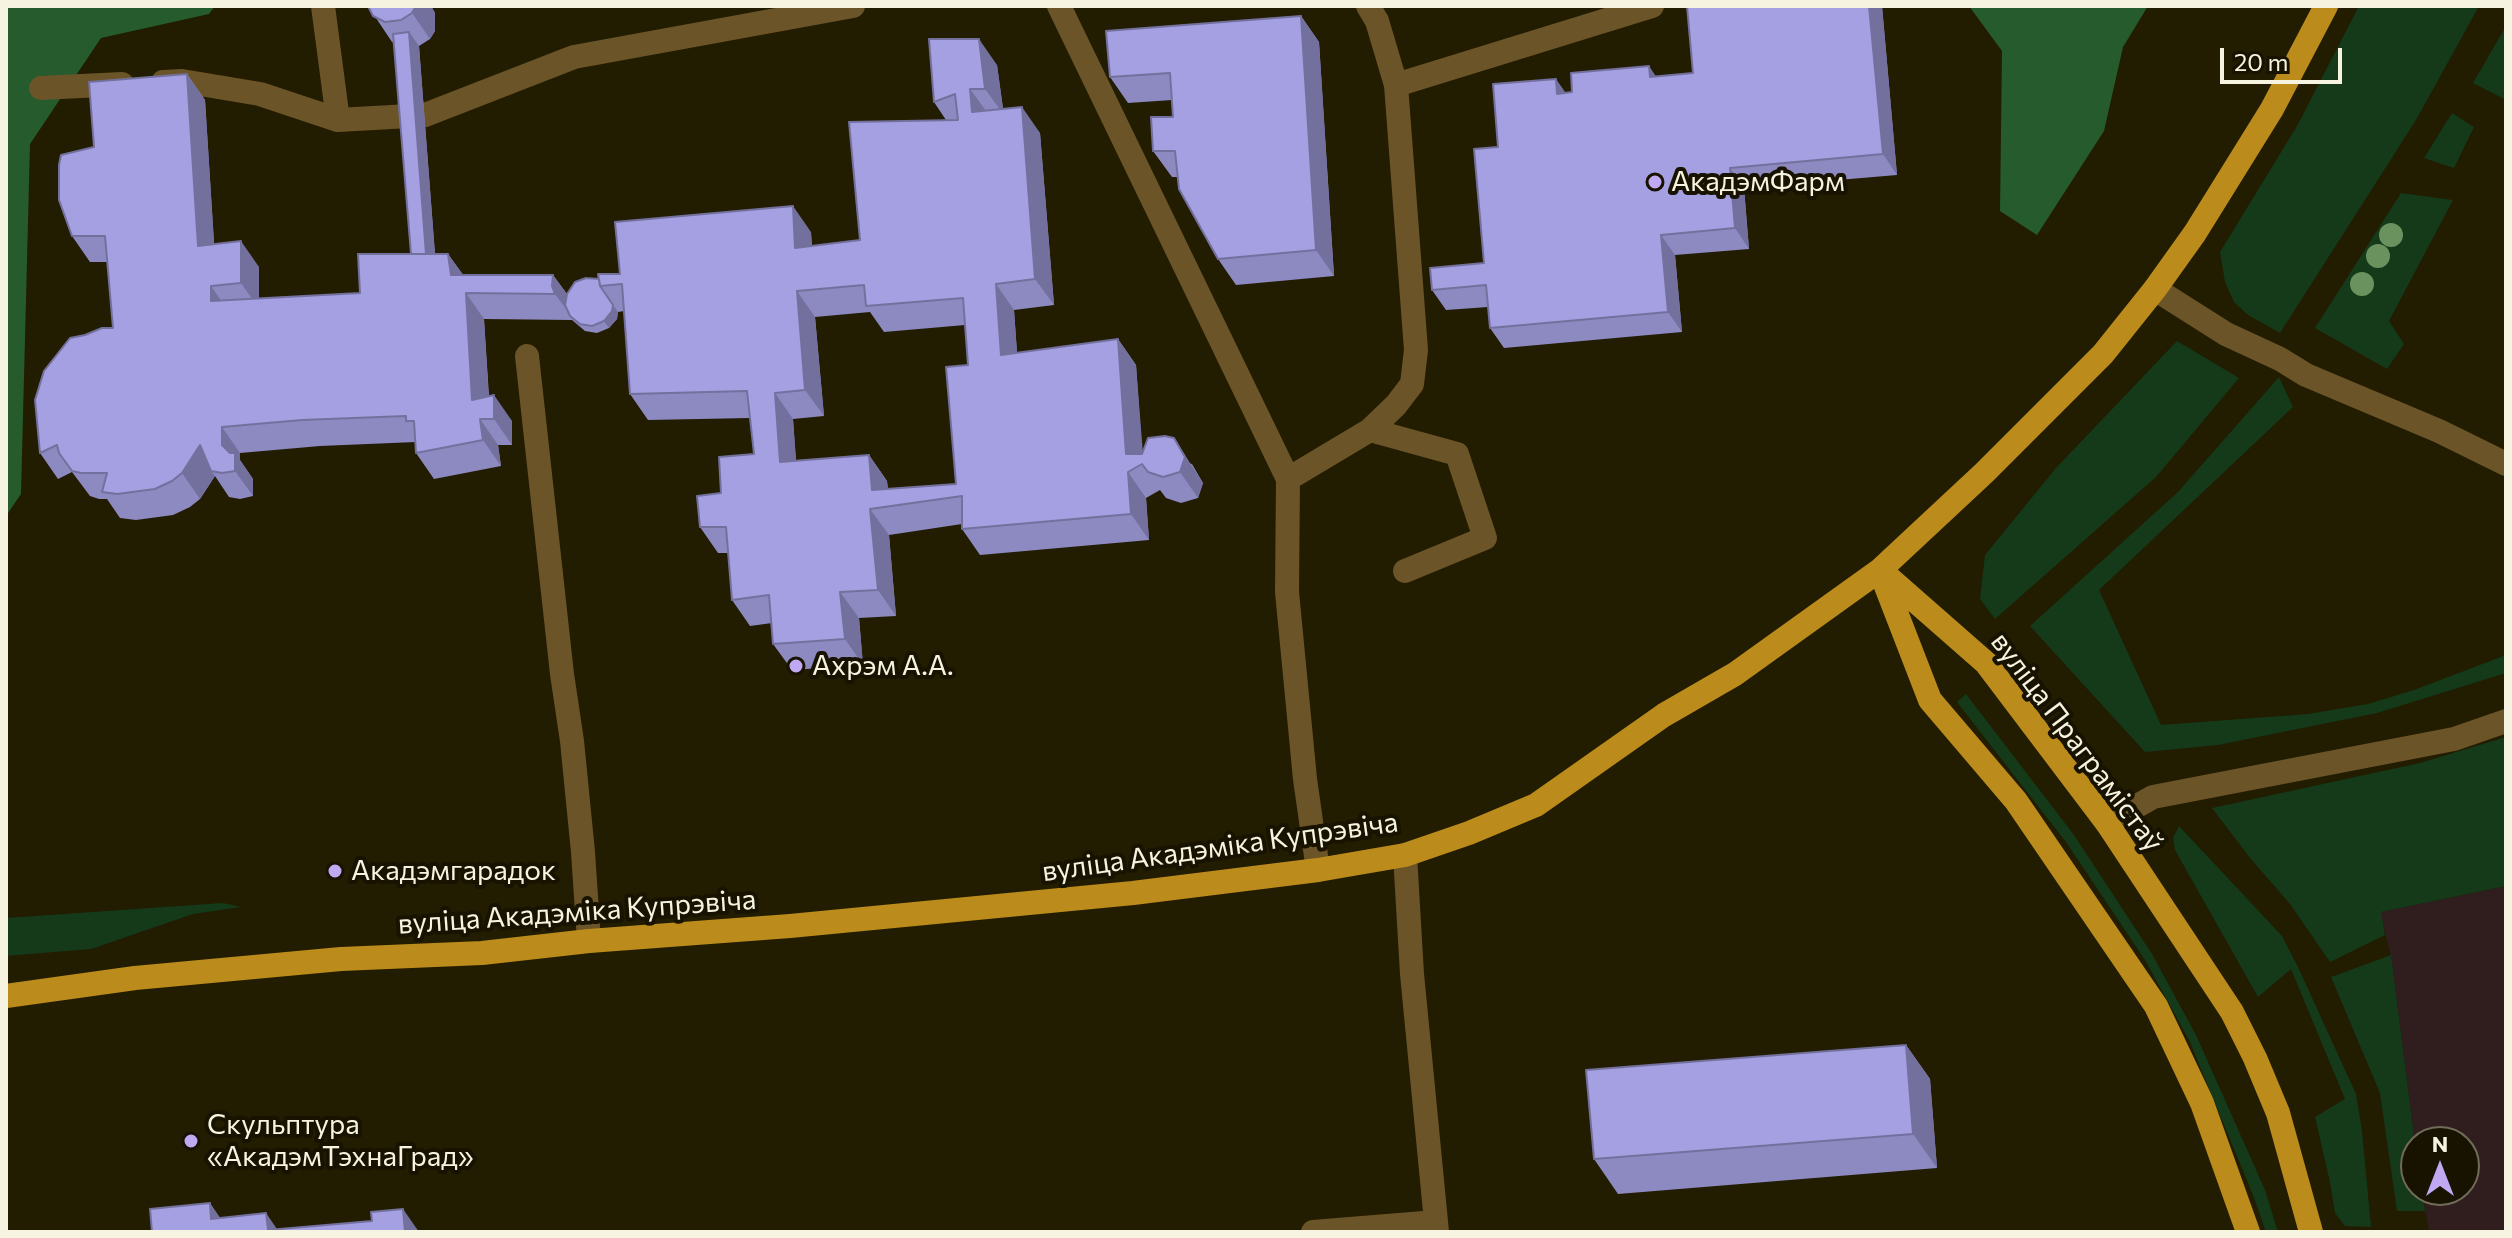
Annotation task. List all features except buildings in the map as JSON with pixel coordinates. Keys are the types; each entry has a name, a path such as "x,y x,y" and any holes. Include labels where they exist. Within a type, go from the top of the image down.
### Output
{"main road":[{"name":"вуліца Акадэміка Купрэвіча","path":"6,996 135,978 341,959 482,953 589,941 790,926 1133,893 1318,870 1405,855 1536,805 1664,715 1735,674 1880,570 1984,473 2103,354 2195,233 2272,109 2326,6"},
{"name":"вуліца Праграмістаў","path":"1880,570 1986,663 2107,823 2232,1012 2278,1113 2311,1232"},
{"path":"1880,570 1930,700 2016,801 2156,1006 2202,1103 2248,1232"}],"lane":[{"path":"323,6 338,120"},
{"path":"41,88 182,81 260,94 338,120 417,116 574,57 853,6"},
{"path":"1059,6 1288,479 1287,592 1305,779 1318,870"},
{"path":"1288,479 1370,430 1412,384 1416,350 1396,85 1377,21 1368,6"},
{"path":"1396,85 1652,6"},
{"path":"2155,289 2226,334 2306,375 2439,431 2506,464"},
{"path":"527,356 572,741 589,941"},
{"path":"1370,430 1457,454 1485,538 1405,571"},
{"path":"2107,823 2153,797 2454,739 2506,721"},
{"path":"1313,1232 1436,1227 1412,974 1405,855"}],"shaded area":[{"path":"2506,886 2506,1232 2429,1232 2425,1206 2480,1206 2480,1126 2413,1126 2391,956 2380,912"}],"green space":[{"path":"6,6 215,6 209,14 101,38 30,144 21,494 6,516"},
{"path":"1969,6 2148,6 2123,47 2104,131 2037,235 2000,211 2002,51"},
{"path":"2359,6 2479,6 2416,120 2280,333 2248,315 2234,302 2225,282 2220,252 2297,126"},
{"path":"2506,26 2506,100 2473,83"},
{"path":"2452,113 2474,127 2454,168 2424,158"},
{"path":"2401,193 2453,200 2389,321 2404,344 2387,369 2315,328"},
{"path":"2177,341 2239,378 2156,477 1995,619 1980,599 1985,555 2056,468"},
{"path":"2279,377 2293,407 2099,590 2161,725 2308,714 2368,704 2506,655 2506,673 2377,713 2218,745 2145,752 2030,626 2178,492"},
{"path":"1966,694 2074,835 2152,954 2196,1035 2265,1190 2278,1232 2266,1232 2189,1040 2145,960 2066,842 1957,702"},
{"path":"2506,737 2506,886 2381,912 2385,935 2330,962 2290,904 2212,808 2420,763"},
{"path":"2179,826 2282,936 2298,967 2356,1094 2371,1227 2345,1226 2335,1213 2315,1117 2345,1099 2291,969 2258,997 2175,850 2173,838"},
{"path":"223,903 241,907 193,914 91,949 6,956 6,918"},
{"path":"2391,955 2413,1126 2400,1126 2400,1206 2424,1206 2425,1211 2397,1211 2380,1093 2331,977"}],"place":[{"name":"АкадэмФарм","path":"1655,182"},
{"name":"Ахрэм А.А.","path":"796,666"},
{"name":"Акадэмгарадок","path":"335,871"},
{"name":"Скульптура «АкадэмТэхнаГрад»","path":"191,1141"}]}
